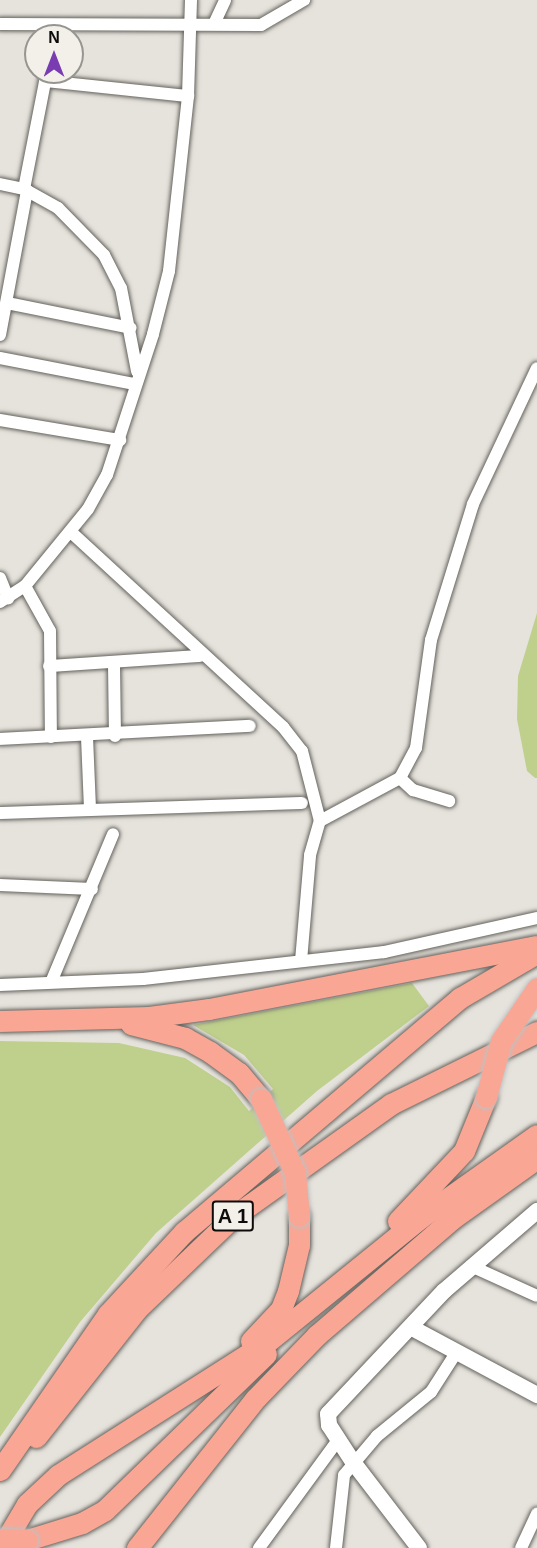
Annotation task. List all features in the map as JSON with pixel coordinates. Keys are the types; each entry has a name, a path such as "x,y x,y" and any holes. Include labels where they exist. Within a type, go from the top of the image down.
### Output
{"highway":[{"path":"59,1021 149,1017 342,985 537,946"},
{"path":"0,1470 108,1314 184,1232 451,1005 537,953"},
{"path":"0,1539 27,1540 105,1510 264,1350 318,1301 464,1151 486,1097 501,1041 537,988"},
{"path":"0,1021 129,1024 185,1038 239,1072 261,1099 295,1173 299,1216 295,1268 264,1350 196,1388 41,1489 1,1548"},
{"name":"A 1","path":"0,1485 95,1356 174,1270 234,1216 391,1104 537,1032"},
{"path":"318,1301 483,1170 537,1136"},
{"path":"137,1548 256,1398 317,1335 453,1218 537,1158"},
{"path":"196,1388 281,1309"}],"street":[{"path":"0,578 4,600 25,586 72,533 107,475 120,440 137,371 153,334 169,271 188,96 191,0"},
{"path":"214,24 225,0"},
{"path":"84,29 275,21 304,0"},
{"path":"0,24 24,27"},
{"path":"84,82 188,96"},
{"path":"0,335 45,84"},
{"path":"0,184 25,190 74,221 104,255 121,288 131,328 137,371"},
{"path":"7,303 131,328"},
{"path":"0,358 134,384"},
{"path":"320,821 400,778 416,748 431,640 473,504 537,368"},
{"path":"0,420 120,440"},
{"path":"72,533 200,656 283,728 302,751 320,821 310,855 301,961"},
{"path":"25,586 48,620 51,738"},
{"path":"49,666 114,665 200,656"},
{"path":"114,665 116,736"},
{"path":"0,739 116,736 250,726"},
{"path":"87,737 90,810"},
{"path":"400,778 412,790 449,801"},
{"path":"0,813 302,803"},
{"path":"52,980 92,889 113,834"},
{"path":"0,885 92,889"},
{"path":"0,985 52,980 143,979 384,952 537,918"},
{"path":"419,1548 407,1541 328,1425 332,1406 414,1329 471,1266 537,1211"},
{"path":"471,1266 537,1296"},
{"path":"414,1329 537,1395"},
{"path":"336,1548 344,1475 353,1462 431,1392 456,1353"},
{"path":"259,1548 338,1440"},
{"path":"521,1548 537,1513"}],"green space":[{"path":"537,613 537,778 535,778 527,771 517,719 518,676"},
{"path":"412,983 429,1006 317,1091 156,1233 80,1322 0,1437 0,1041 119,1043 185,1058 230,1087 249,1111 273,1089 244,1055 193,1025"}]}
